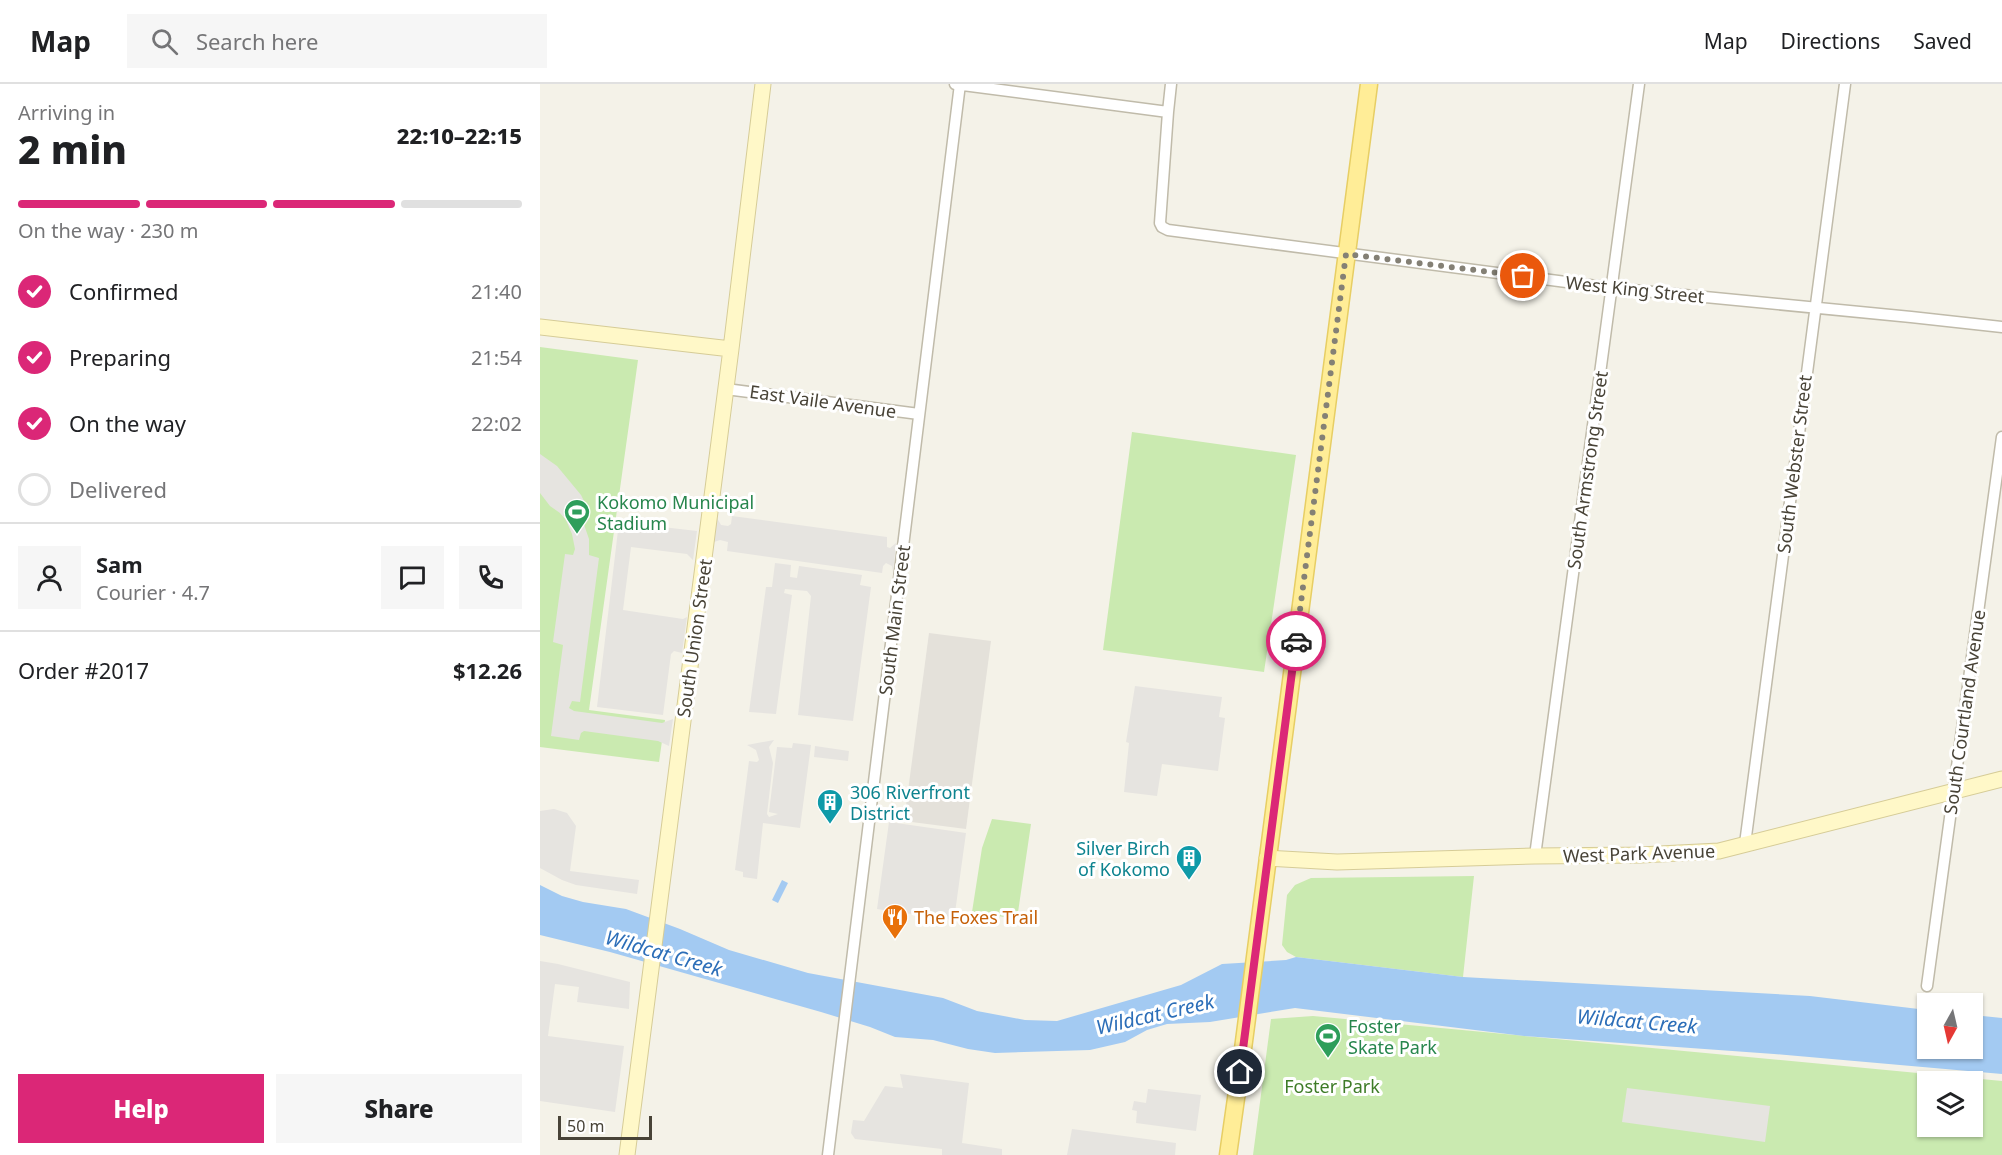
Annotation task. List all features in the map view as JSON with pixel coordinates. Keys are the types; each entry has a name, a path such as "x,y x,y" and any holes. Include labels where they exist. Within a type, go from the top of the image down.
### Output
{"main road":[{"path":"1228,1155 1369,84"}],"street":[{"name":"South Union Street","path":"627,1155 763,84"},
{"path":"955,84 1168,112 1171,84"},
{"name":"South Main Street","path":"828,1155 960,84"},
{"name":"South Armstrong Street","path":"1535,856 1639,84"},
{"name":"South Webster Street","path":"1745,844 1845,84"},
{"name":"West King Street","path":"1168,112 1160,222 1162,227 1168,230 1611,288 2002,327"},
{"path":"540,327 731,349"},
{"name":"East Vaile Avenue","path":"726,388 919,414"},
{"name":"South Courtland Avenue","path":"1927,986 2002,438"},
{"name":"West Park Avenue","path":"1267,858 1336,862 1719,851 2002,779"}],"shaded area":[{"path":"540,454 557,466 581,495 589,511 581,516 589,539 589,555 599,558 580,702 572,701 569,708 574,711 662,723 673,719 669,746 658,741 584,731 579,740 551,736 563,645 553,642 565,554 573,555 575,549 566,520 550,506 540,493"},
{"path":"732,516 887,537 887,547 890,548 896,543 893,572 892,566 886,563 882,573 727,551 728,542 720,540 714,542 717,518 721,525 728,526 731,524"},
{"path":"619,522 697,531 693,560 687,554 631,547 623,610 683,619 687,617 682,653 674,651 671,654 663,715 597,707"},
{"path":"775,563 791,565 790,577 797,578 799,566 862,575 860,585 871,587 853,721 798,715 811,596 807,591 785,589 784,593 792,595 776,714 749,712 766,587 772,587"},
{"path":"929,633 991,641 966,829 904,821"},
{"path":"1135,686 1222,697 1219,717 1225,718 1218,771 1162,764 1157,796 1124,792 1129,743 1126,742"},
{"path":"774,740 769,747 773,763 767,814 769,817 778,814 769,812 777,747 792,748 793,743 811,745 800,828 763,823 757,879 743,877 743,872 735,870 749,761 759,760 756,750 747,745"},
{"path":"815,746 849,751 848,761 814,757"},
{"path":"554,809 567,813 576,826 570,871 639,880 637,894 576,885 540,868 540,811"},
{"path":"889,822 966,833 954,920 877,909"},
{"path":"540,961 630,982 629,1009 577,1002 579,987 555,984 548,1036 624,1046 615,1112 540,1101"},
{"path":"900,1074 969,1083 962,1143 1002,1149 1002,1155 942,1155 942,1149 855,1139 851,1133 853,1120 864,1121 885,1086 903,1088"},
{"path":"1627,1088 1770,1106 1765,1142 1622,1122"},
{"path":"1148,1089 1201,1095 1196,1131 1136,1123 1137,1111 1132,1110 1134,1101 1146,1103"},
{"path":"1072,1129 1176,1143 1175,1155 1067,1155"}],"green space":[{"name":"Kokomo Municipal Stadium","path":"540,347 638,360 589,710 665,720 659,762 540,747"},
{"path":"1132,432 1296,455 1264,672 1103,650"},
{"path":"992,819 1031,824 1017,919 972,912 982,848"},
{"path":"1474,876 1463,977 1296,957 1287,952 1282,945 1287,895 1295,885 1311,878"},
{"name":"Foster Park","path":"1313,1016 1917,1073 1917,1137 1983,1137 1983,1079 2002,1081 2002,1155 1253,1155 1271,1019"}],"water":[{"path":"782,880 788,883 778,903 772,900"},
{"name":"Wildcat Creek","path":"540,885 562,896 583,902 626,909 729,950 808,973 943,998 977,1011 1025,1020 1057,1021 1181,985 1222,964 1286,960 1296,957 1463,977 1810,996 1917,1009 1917,1059 1983,1059 1983,1016 2002,1018 2002,1074 1774,1054 1524,1036 1295,1008 1210,1022 1167,1024 1147,1030 1125,1042 1090,1050 995,1053 933,1040 895,1037 821,1012 610,952 540,935"}],"way so far":[{"path":"1296,641 1346,254 1523,276"}],"place":[{"name":"Kokomo Municipal Stadium","path":"577,535"},
{"name":"306 Riverfront District","path":"830,825"},
{"name":"Silver Birch of Kokomo","path":"1189,881"},
{"name":"The Foxes Trail","path":"895,940"},
{"name":"Foster Skate Park","path":"1328,1059"}],"route":[{"path":"1240,1072 1296,641"}]}
